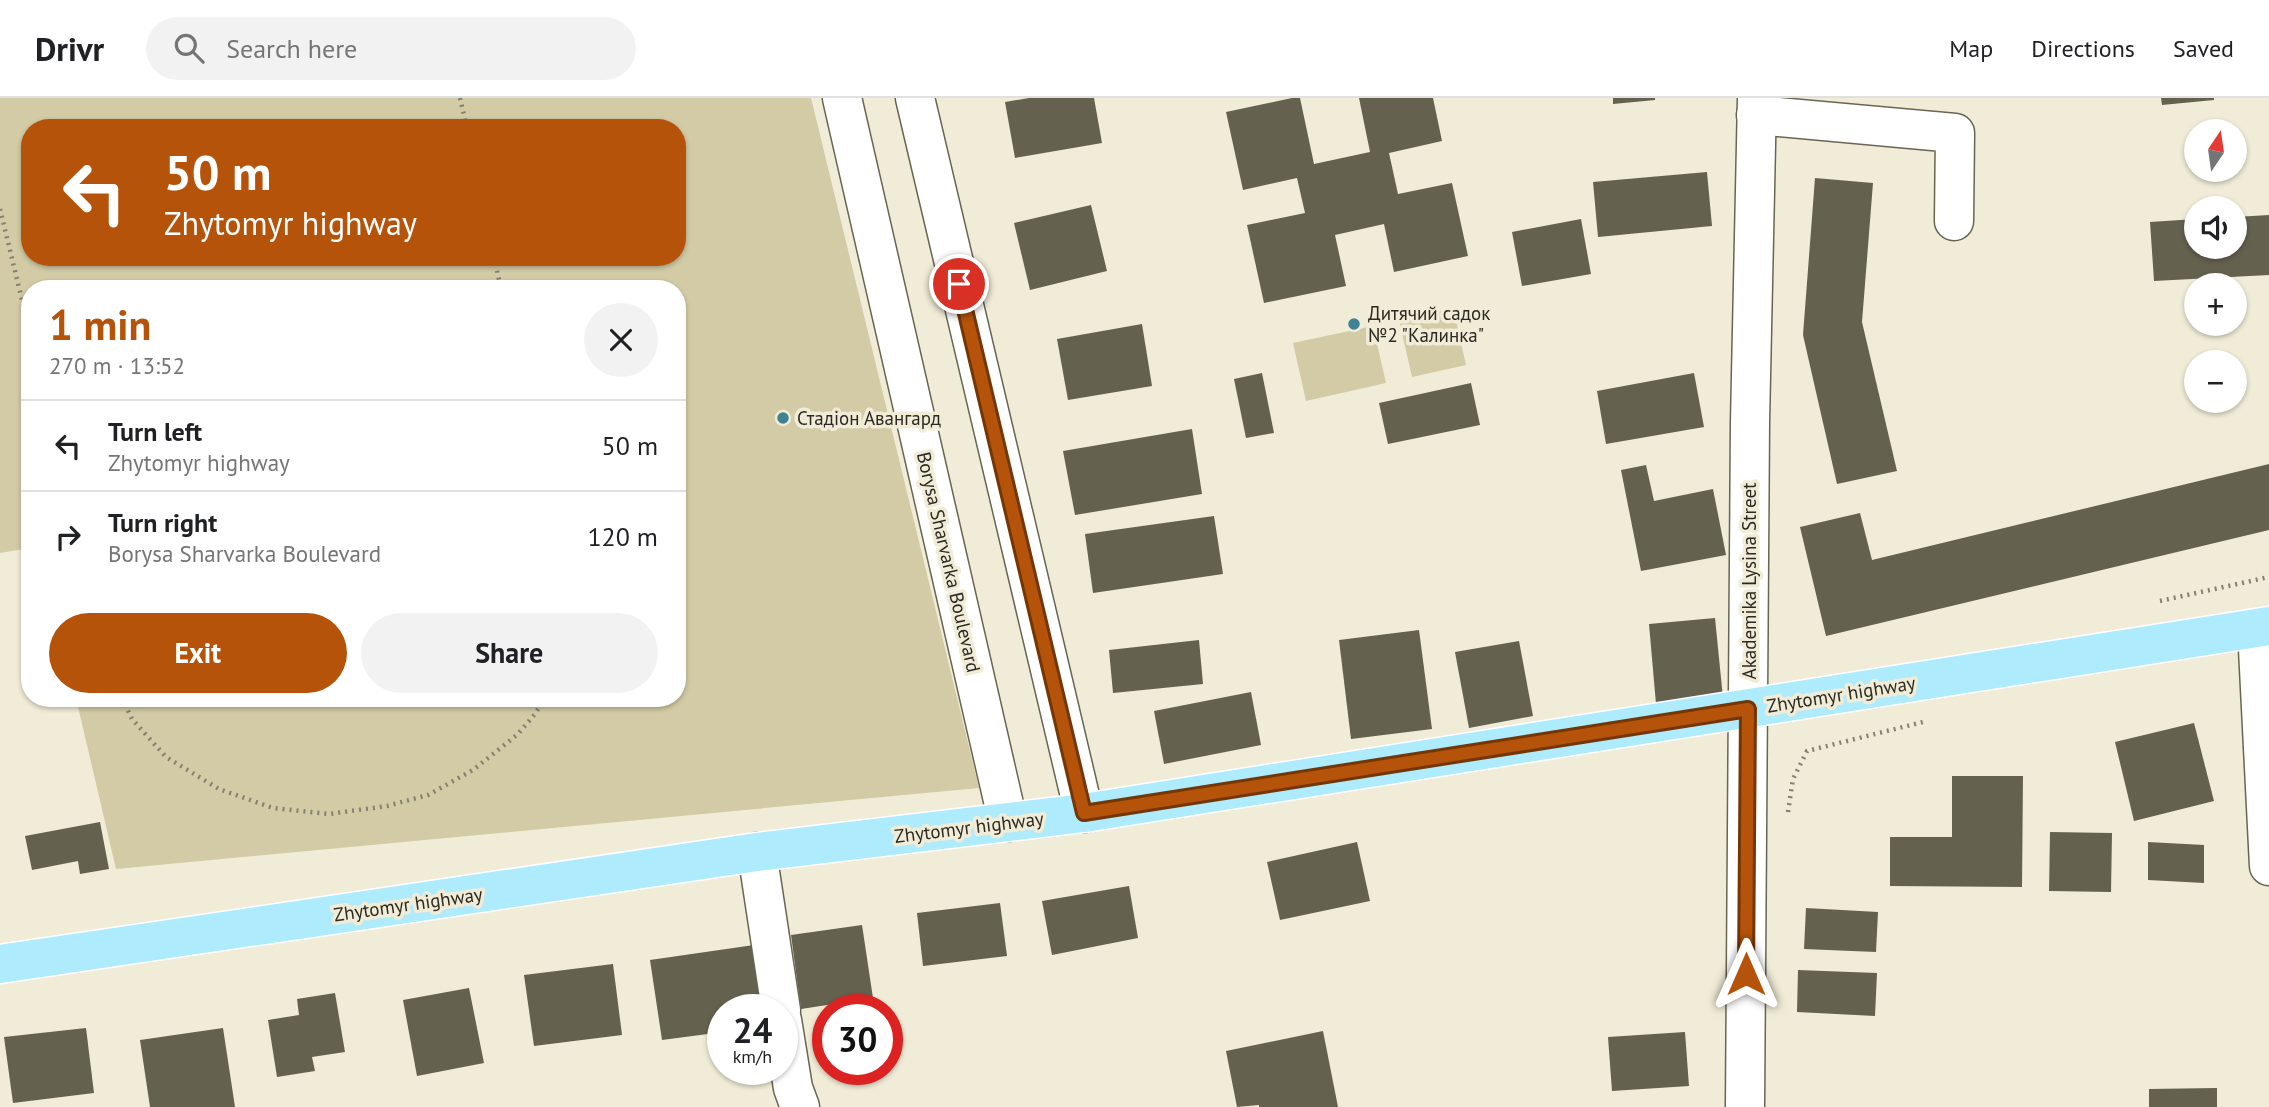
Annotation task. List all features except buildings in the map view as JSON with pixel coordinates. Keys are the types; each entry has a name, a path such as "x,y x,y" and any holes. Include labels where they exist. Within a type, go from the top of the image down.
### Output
{"main road":[{"name":"Zhytomyr highway","path":"0,964 757,852 1084,813 2263,627"}],"street":[{"name":"Borysa Sharvarka Boulevard","path":"842,98 1008,822"},
{"path":"915,98 1084,813"},
{"path":"1756,106 1955,133 1955,221"},
{"name":"Akademika Lysina Street","path":"1745,1107 1750,422 1756,106"},
{"path":"2263,627 2269,866"},
{"path":"757,852 779,994"},
{"path":"793,1085 800,1107"}],"path":[{"path":"460,98 465,119"},
{"path":"0,209 21,296"},
{"path":"126,707 132,719 166,757 219,789 272,808 329,814 387,806 428,795 473,770 518,734 539,707"},
{"path":"1787,821 1793,779 1807,751 1924,722"}],"shaded area":[{"name":"Стадіон Авангард","path":"0,98 811,98 979,788 116,869 78,707 686,707 686,280 21,280 21,550 0,553"},
{"path":"1453,308 1466,365 1412,377 1399,320"},
{"path":"1373,326 1386,383 1306,401 1293,343"}],"place":[{"name":"Дитячий садок №2 \"Калинка\"","path":"1354,324"},
{"name":"Стадіон Авангард","path":"783,418"}],"route":[{"path":"959,284 1084,813 1748,709 1746,974"}]}
